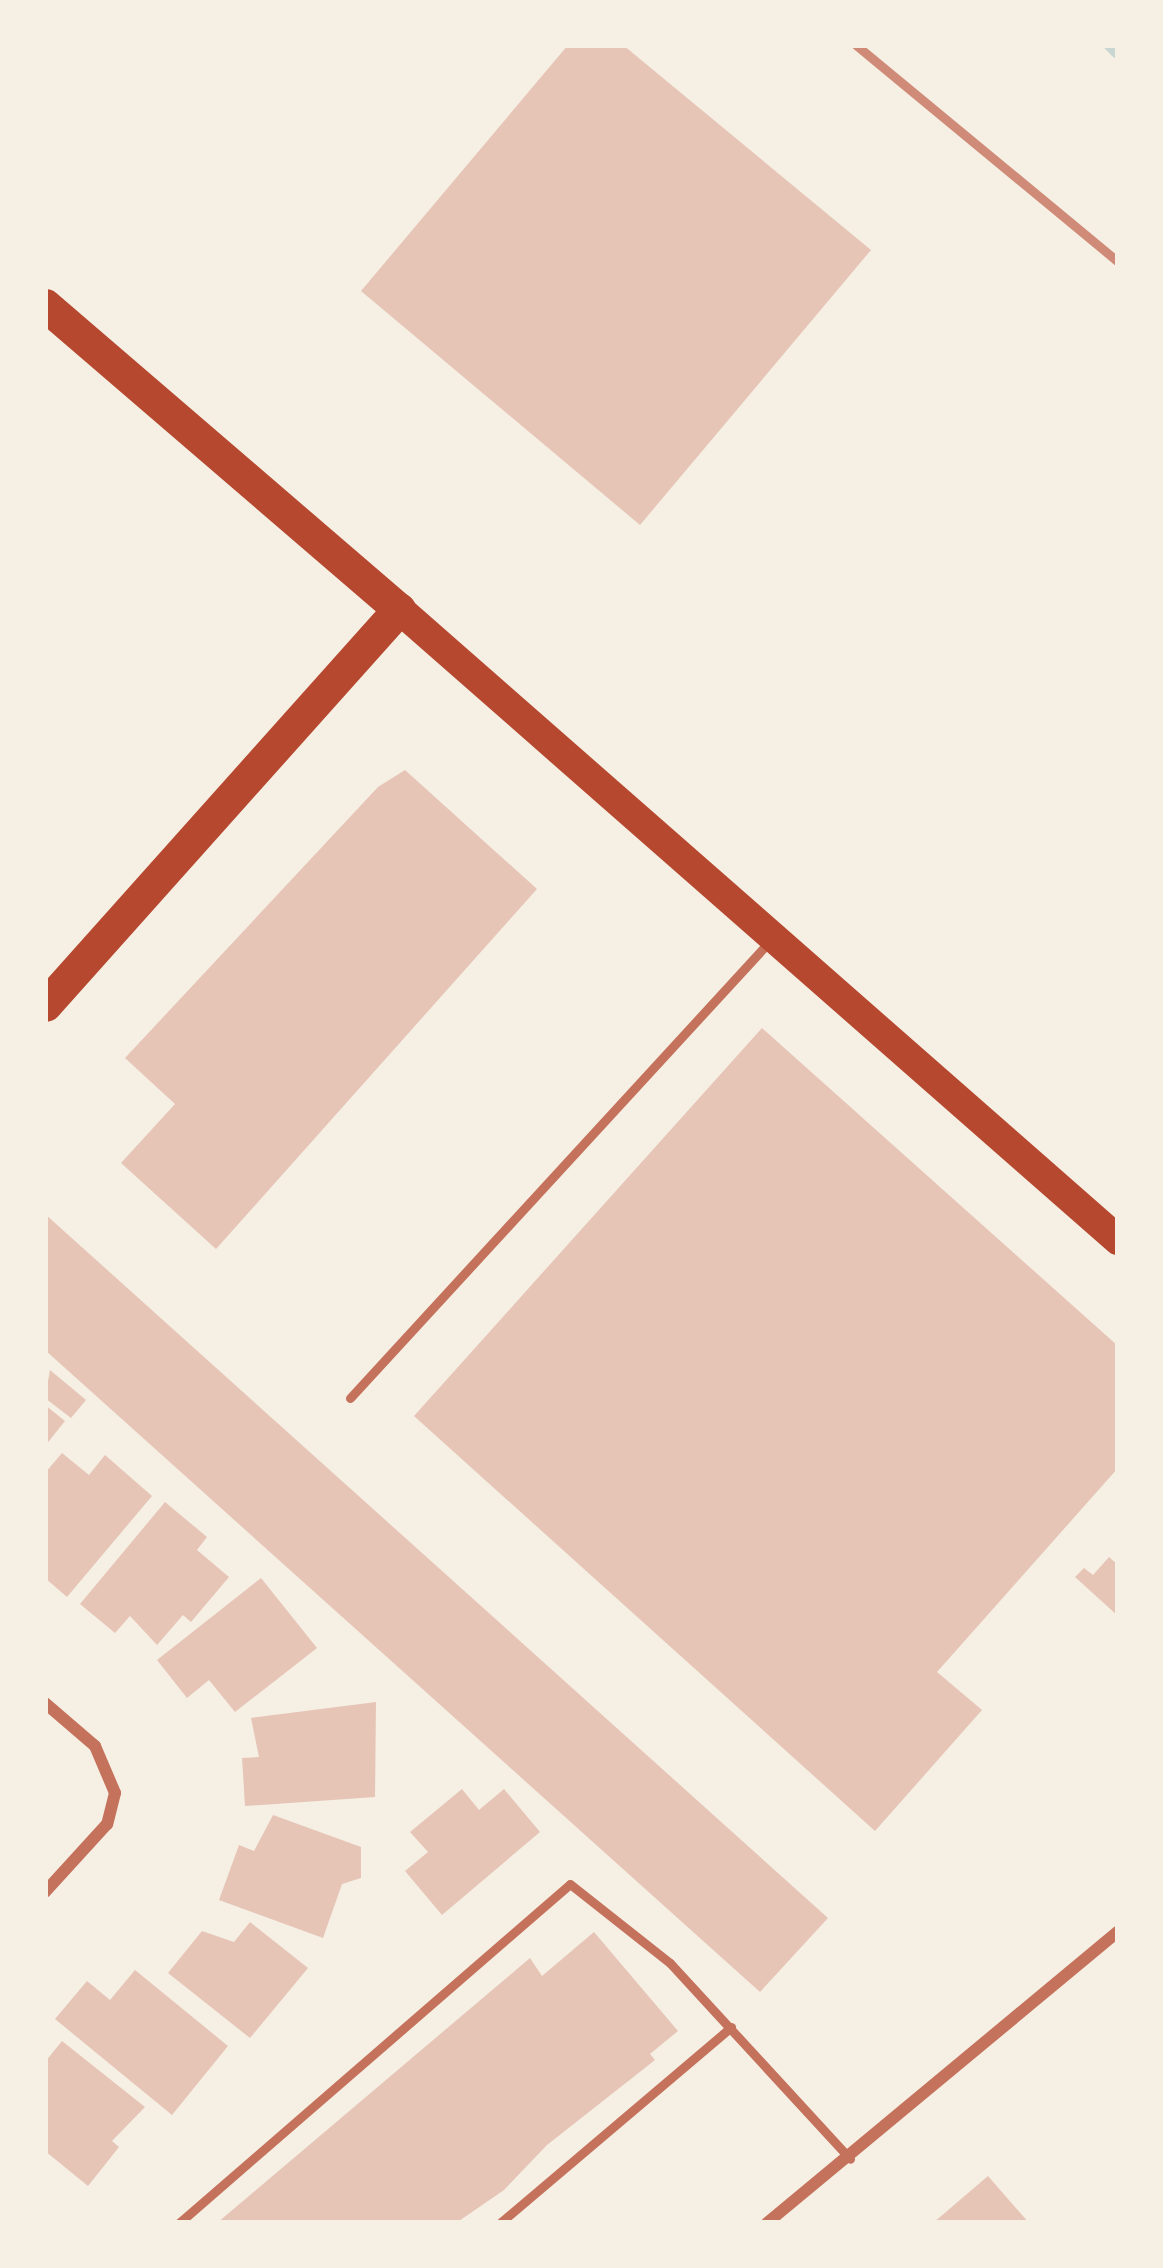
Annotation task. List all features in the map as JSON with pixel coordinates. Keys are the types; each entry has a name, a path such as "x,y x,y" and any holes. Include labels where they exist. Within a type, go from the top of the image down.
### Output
{"highway":[{"path":"45,305 399,609 45,1005"}],"main road":[{"path":"399,609 1118,1240"}],"street":[{"path":"45,1703 94,1746 115,1793 107,1824 45,1892"},
{"path":"766,2223 850,2159 1118,1932"}],"lane":[{"path":"350,1398 773,938"},
{"path":"179,2223 570,1884 670,1963 850,2159"},
{"path":"500,2223 731,2027"}],"building":[{"path":"568,45 623,45 871,250 640,525 361,291"},
{"path":"405,770 537,889 216,1249 121,1163 175,1104 125,1058 378,787"},
{"path":"762,1028 1118,1346 1118,1468 937,1672 982,1710 875,1831 414,1416"},
{"path":"45,1214 828,1918 760,1992 45,1350"},
{"path":"50,1370 86,1400 71,1418 45,1398"},
{"path":"45,1405 65,1421 45,1446"},
{"path":"62,1453 89,1475 105,1455 152,1496 67,1597 45,1578 45,1473"},
{"path":"165,1502 207,1537 197,1550 229,1577 191,1622 183,1615 157,1645 130,1616 115,1633 80,1604"},
{"path":"1109,1557 1118,1565 1118,1616 1075,1577 1084,1568 1093,1575"},
{"path":"261,1578 317,1648 235,1712 209,1680 187,1698 157,1660"},
{"path":"376,1702 375,1797 245,1806 242,1758 259,1757 251,1718"},
{"path":"462,1789 479,1810 504,1789 540,1832 442,1915 405,1871 428,1852 410,1832"},
{"path":"273,1815 361,1847 361,1878 342,1884 323,1938 219,1900 239,1845 254,1851"},
{"path":"250,1922 308,1968 250,2038 168,1973 202,1931 234,1942"},
{"path":"594,1932 678,2031 650,2054 655,2060 547,2145 504,2190 456,2223 217,2223 530,1958 542,1976"},
{"path":"135,1970 228,2046 172,2115 55,2019 87,1981 110,2000"},
{"path":"62,2041 145,2107 112,2141 119,2147 88,2186 45,2151 45,2062"},
{"path":"988,2176 1029,2223 933,2223"}],"waterway":[{"path":"1111,45 1118,52"}],"railway":[{"path":"856,45 1118,262"}]}
